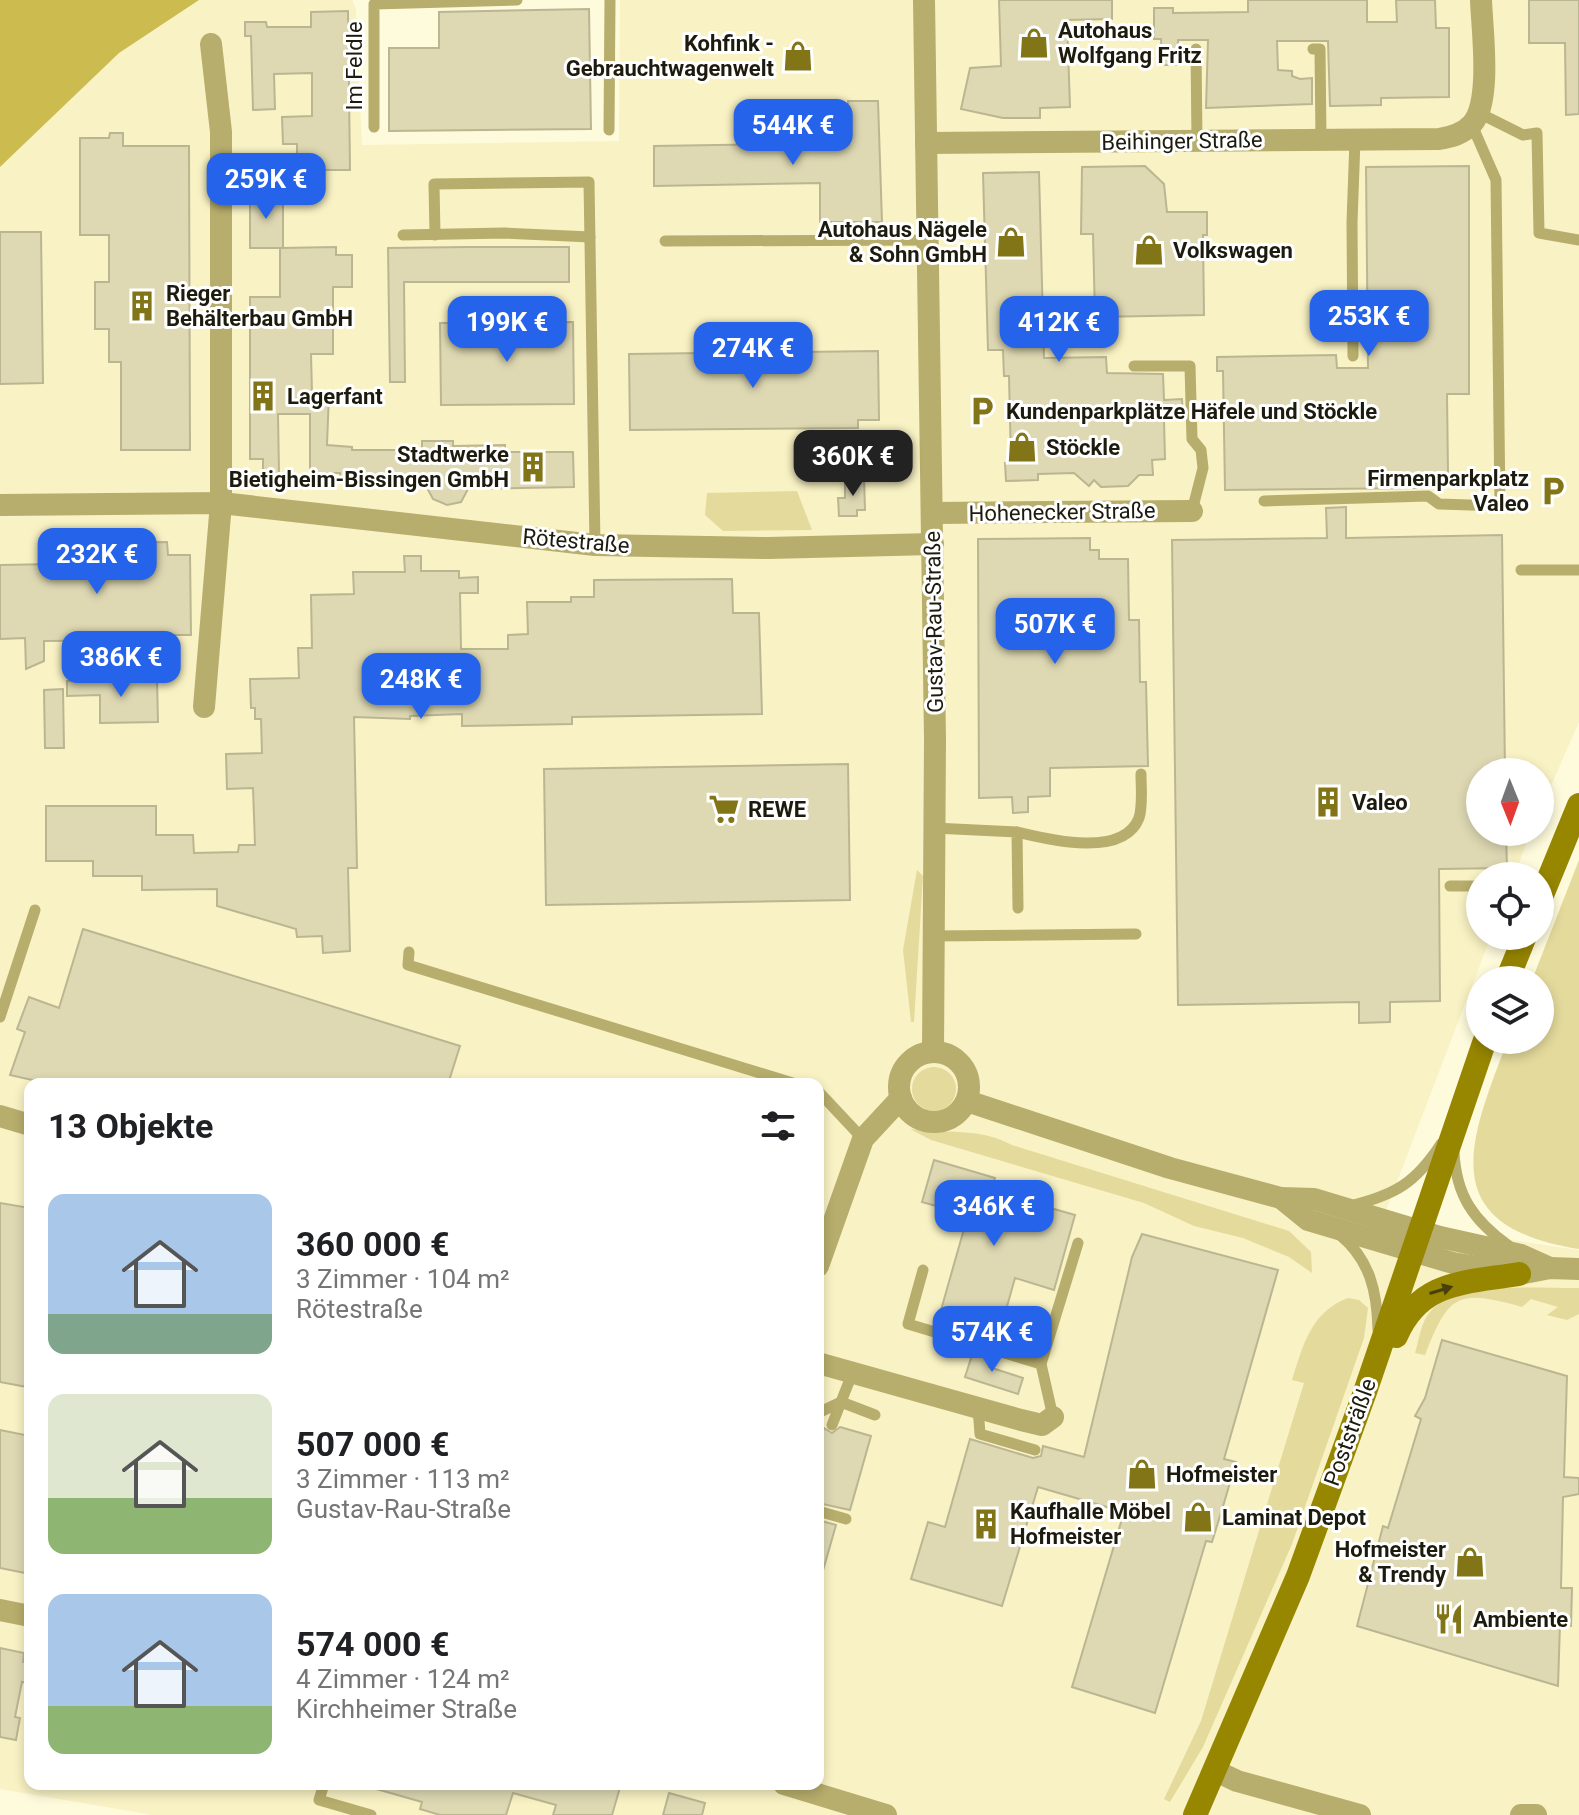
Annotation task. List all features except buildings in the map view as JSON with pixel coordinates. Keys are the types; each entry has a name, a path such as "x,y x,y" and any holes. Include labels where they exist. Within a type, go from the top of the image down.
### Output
{"main road":[{"path":"1554,863 1579,805"},
{"name":"Poststräßle","path":"1195,1815 1298,1576 1355,1421 1480,1054"},
{"path":"1355,1421 1383,1369 1403,1319 1417,1301 1435,1290 1520,1265"}],"street":[{"name":"Gustav-Rau-Straße","path":"924,0 933,513 933,1052"},
{"path":"1475,119 1483,97 1481,0"},
{"path":"204,707 221,503 221,132 211,44"},
{"name":"Beihinger Straße","path":"926,143 1439,139 1456,136 1475,119"},
{"name":"Rötestraße","path":"0,505 221,503 595,545 768,548 933,544"},
{"name":"Hohenecker Straße","path":"933,513 1192,511"},
{"path":"933,1052 944,1053 963,1067 969,1078 967,1101 960,1111 939,1122 915,1117 901,1098 899,1087 905,1067 913,1059 933,1052"},
{"path":"824,1249 863,1139 901,1098"},
{"path":"967,1101 1170,1168 1281,1198 1314,1199 1336,1217 1415,1241 1520,1265 1579,1269"},
{"path":"0,1116 24,1123"},
{"path":"824,1365 1042,1425 1053,1417"},
{"path":"0,1610 24,1615"},
{"path":"1216,1771 1237,1781 1360,1815"},
{"path":"804,1790 886,1815"},
{"path":"1521,1815 1536,1815"}],"lane":[{"name":"Im Feldle","path":"374,127 374,4 517,0"},
{"path":"609,130 610,0"},
{"path":"1196,49 1197,141"},
{"path":"1313,49 1320,49 1321,140"},
{"path":"1475,119 1523,135 1537,133 1539,233 1579,240"},
{"path":"1264,501 1428,496 1439,504 1500,506 1496,180 1475,119"},
{"path":"1353,356 1355,140"},
{"path":"435,235 434,184 589,182 595,545"},
{"path":"403,235 505,233 590,237"},
{"path":"665,241 927,240"},
{"path":"1134,366 1190,366 1192,439 1201,450 1203,468 1192,511"},
{"path":"1521,570 1579,570"},
{"path":"934,828 1017,832 1064,844 1091,843 1126,834 1139,818 1141,774"},
{"path":"1017,832 1018,908"},
{"path":"1450,886 1466,886"},
{"path":"0,1017 35,910"},
{"path":"932,936 1136,934"},
{"path":"409,952 408,965 776,1078"},
{"path":"824,1097 863,1139"},
{"path":"1365,1392 1378,1332 1376,1296 1363,1259 1336,1217 1388,1196 1404,1186 1428,1162 1456,1120"},
{"path":"1456,1120 1455,1173 1469,1212 1520,1265"},
{"path":"1053,1417 1041,1364 1078,1243"},
{"path":"923,1270 908,1324 1041,1364"},
{"path":"832,1425 852,1374"},
{"path":"824,1410 841,1402 875,1415"},
{"path":"978,1408 980,1434 1035,1450"},
{"path":"824,1513 846,1519"},
{"path":"322,1790 319,1800 371,1815"}],"shaded area":[{"path":"0,0 199,0 119,53 0,167"},
{"path":"199,0 352,0 356,9 362,145 619,141 620,0 1579,0 1579,722 1554,779 1554,758 1466,758 1466,846 1526,846 1519,862 1466,862 1466,950 1486,950 1480,966 1466,966 1466,1001 1382,1221 1579,1250 1579,1815 153,1815 0,1789 0,167 119,53"},
{"path":"797,491 812,530 723,531 705,515 707,493"},
{"path":"1579,860 1579,1249 1533,1238 1501,1221 1482,1200 1474,1174 1475,1145 1482,1113 1503,1054 1554,1054 1554,966 1537,966 1544,950 1554,950 1554,924"},
{"path":"917,870 923,876 914,1022 911,1022 903,950"},
{"path":"934,1067 949,1074 956,1089 949,1104 934,1111 919,1104 912,1089 919,1074"},
{"path":"910,1129 962,1132 999,1139 1289,1231 1311,1252 1312,1273 1289,1257 1243,1238 1194,1226 1144,1203 931,1140"},
{"path":"1500,1288 1579,1288 1579,1314 1567,1320 1547,1315 1558,1307 1531,1299 1522,1307 1483,1298 1458,1301 1441,1319 1425,1355 1415,1353 1427,1316 1442,1302 1458,1295"},
{"path":"1348,1298 1359,1300 1368,1308 1364,1338 1292,1544 1203,1747 1170,1802 1164,1799 1201,1721 1304,1383 1292,1380 1300,1354 1317,1321 1335,1304"}],"place":[{"name":"Autohaus Wolfgang Fritz","path":"1034,43"},
{"name":"Kohfink - Gebrauchtwagenwelt","path":"798,56"},
{"name":"Autohaus Nägele & Sohn GmbH","path":"1011,242"},
{"name":"Volkswagen","path":"1149,250"},
{"name":"Rieger Behälterbau GmbH","path":"142,306"},
{"name":"Lagerfant","path":"263,396"},
{"name":"Kundenparkplätze Häfele und Stöckle","path":"982,411"},
{"name":"Stöckle","path":"1022,447"},
{"name":"Stadtwerke Bietigheim-Bissingen GmbH","path":"533,467"},
{"name":"Firmenparkplatz Valeo","path":"1553,491"},
{"name":"Valeo","path":"1328,802"},
{"name":"REWE","path":"724,809"},
{"name":"Hofmeister","path":"1142,1474"},
{"name":"Laminat Depot","path":"1198,1517"},
{"name":"Kaufhalle Möbel Hofmeister","path":"986,1524"},
{"name":"Hofmeister & Trendy","path":"1470,1562"},
{"name":"Ambiente","path":"1449,1619"}]}
